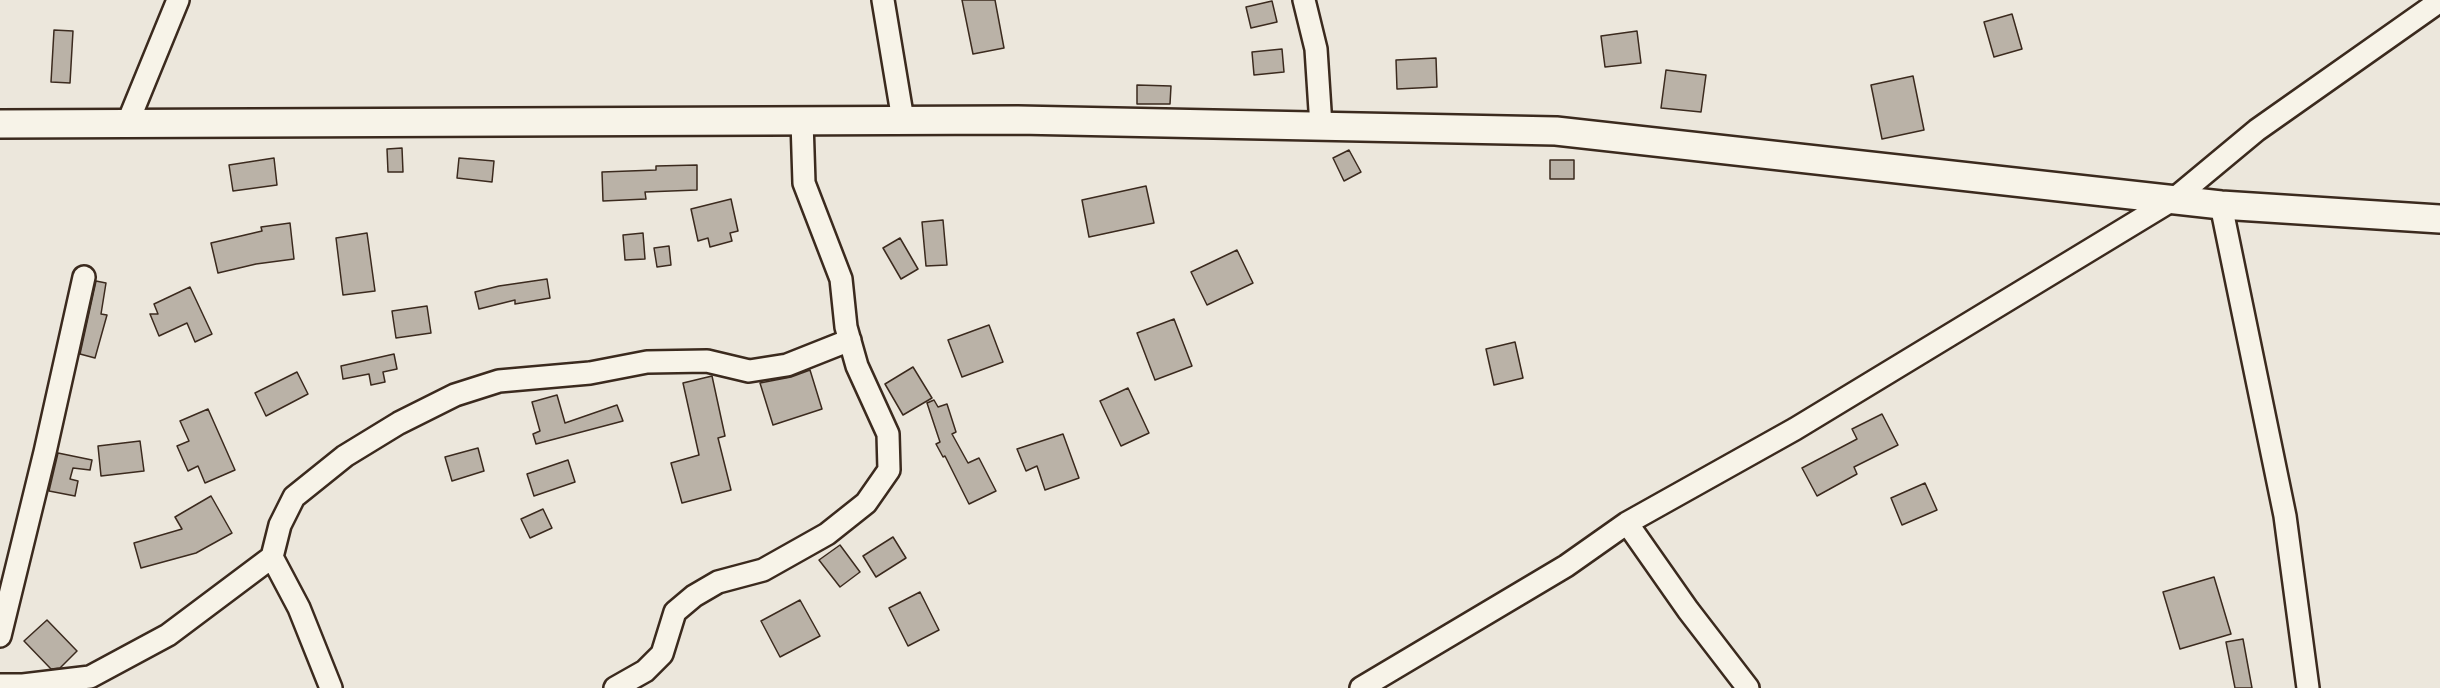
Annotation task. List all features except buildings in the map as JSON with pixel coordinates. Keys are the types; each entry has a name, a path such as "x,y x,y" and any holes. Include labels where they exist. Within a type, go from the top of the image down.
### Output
{"main road":[{"path":"0,124 903,120 1556,130 2221,206 2440,219"}],"street":[{"path":"128,122 178,0"},
{"path":"883,0 903,120"},
{"path":"1304,0 1316,50 1321,126"},
{"path":"1361,688 1566,566 1627,523 1795,429 2174,199 2256,130 2440,1"},
{"path":"615,688 645,672 662,654 675,612 694,596 718,582 763,570 827,534 866,503 889,470 888,434 857,366 850,340 841,279 804,183 802,121"},
{"path":"2221,206 2285,516 2308,688"},
{"path":"0,636 45,452 84,277"},
{"path":"0,686 90,677 168,635 272,557 280,525 294,497 345,456 399,423 455,395 499,381 590,373 647,362 707,361 749,371 787,365 850,340"},
{"path":"1627,523 1688,610 1748,688"},
{"path":"272,557 299,608 331,688"}]}
